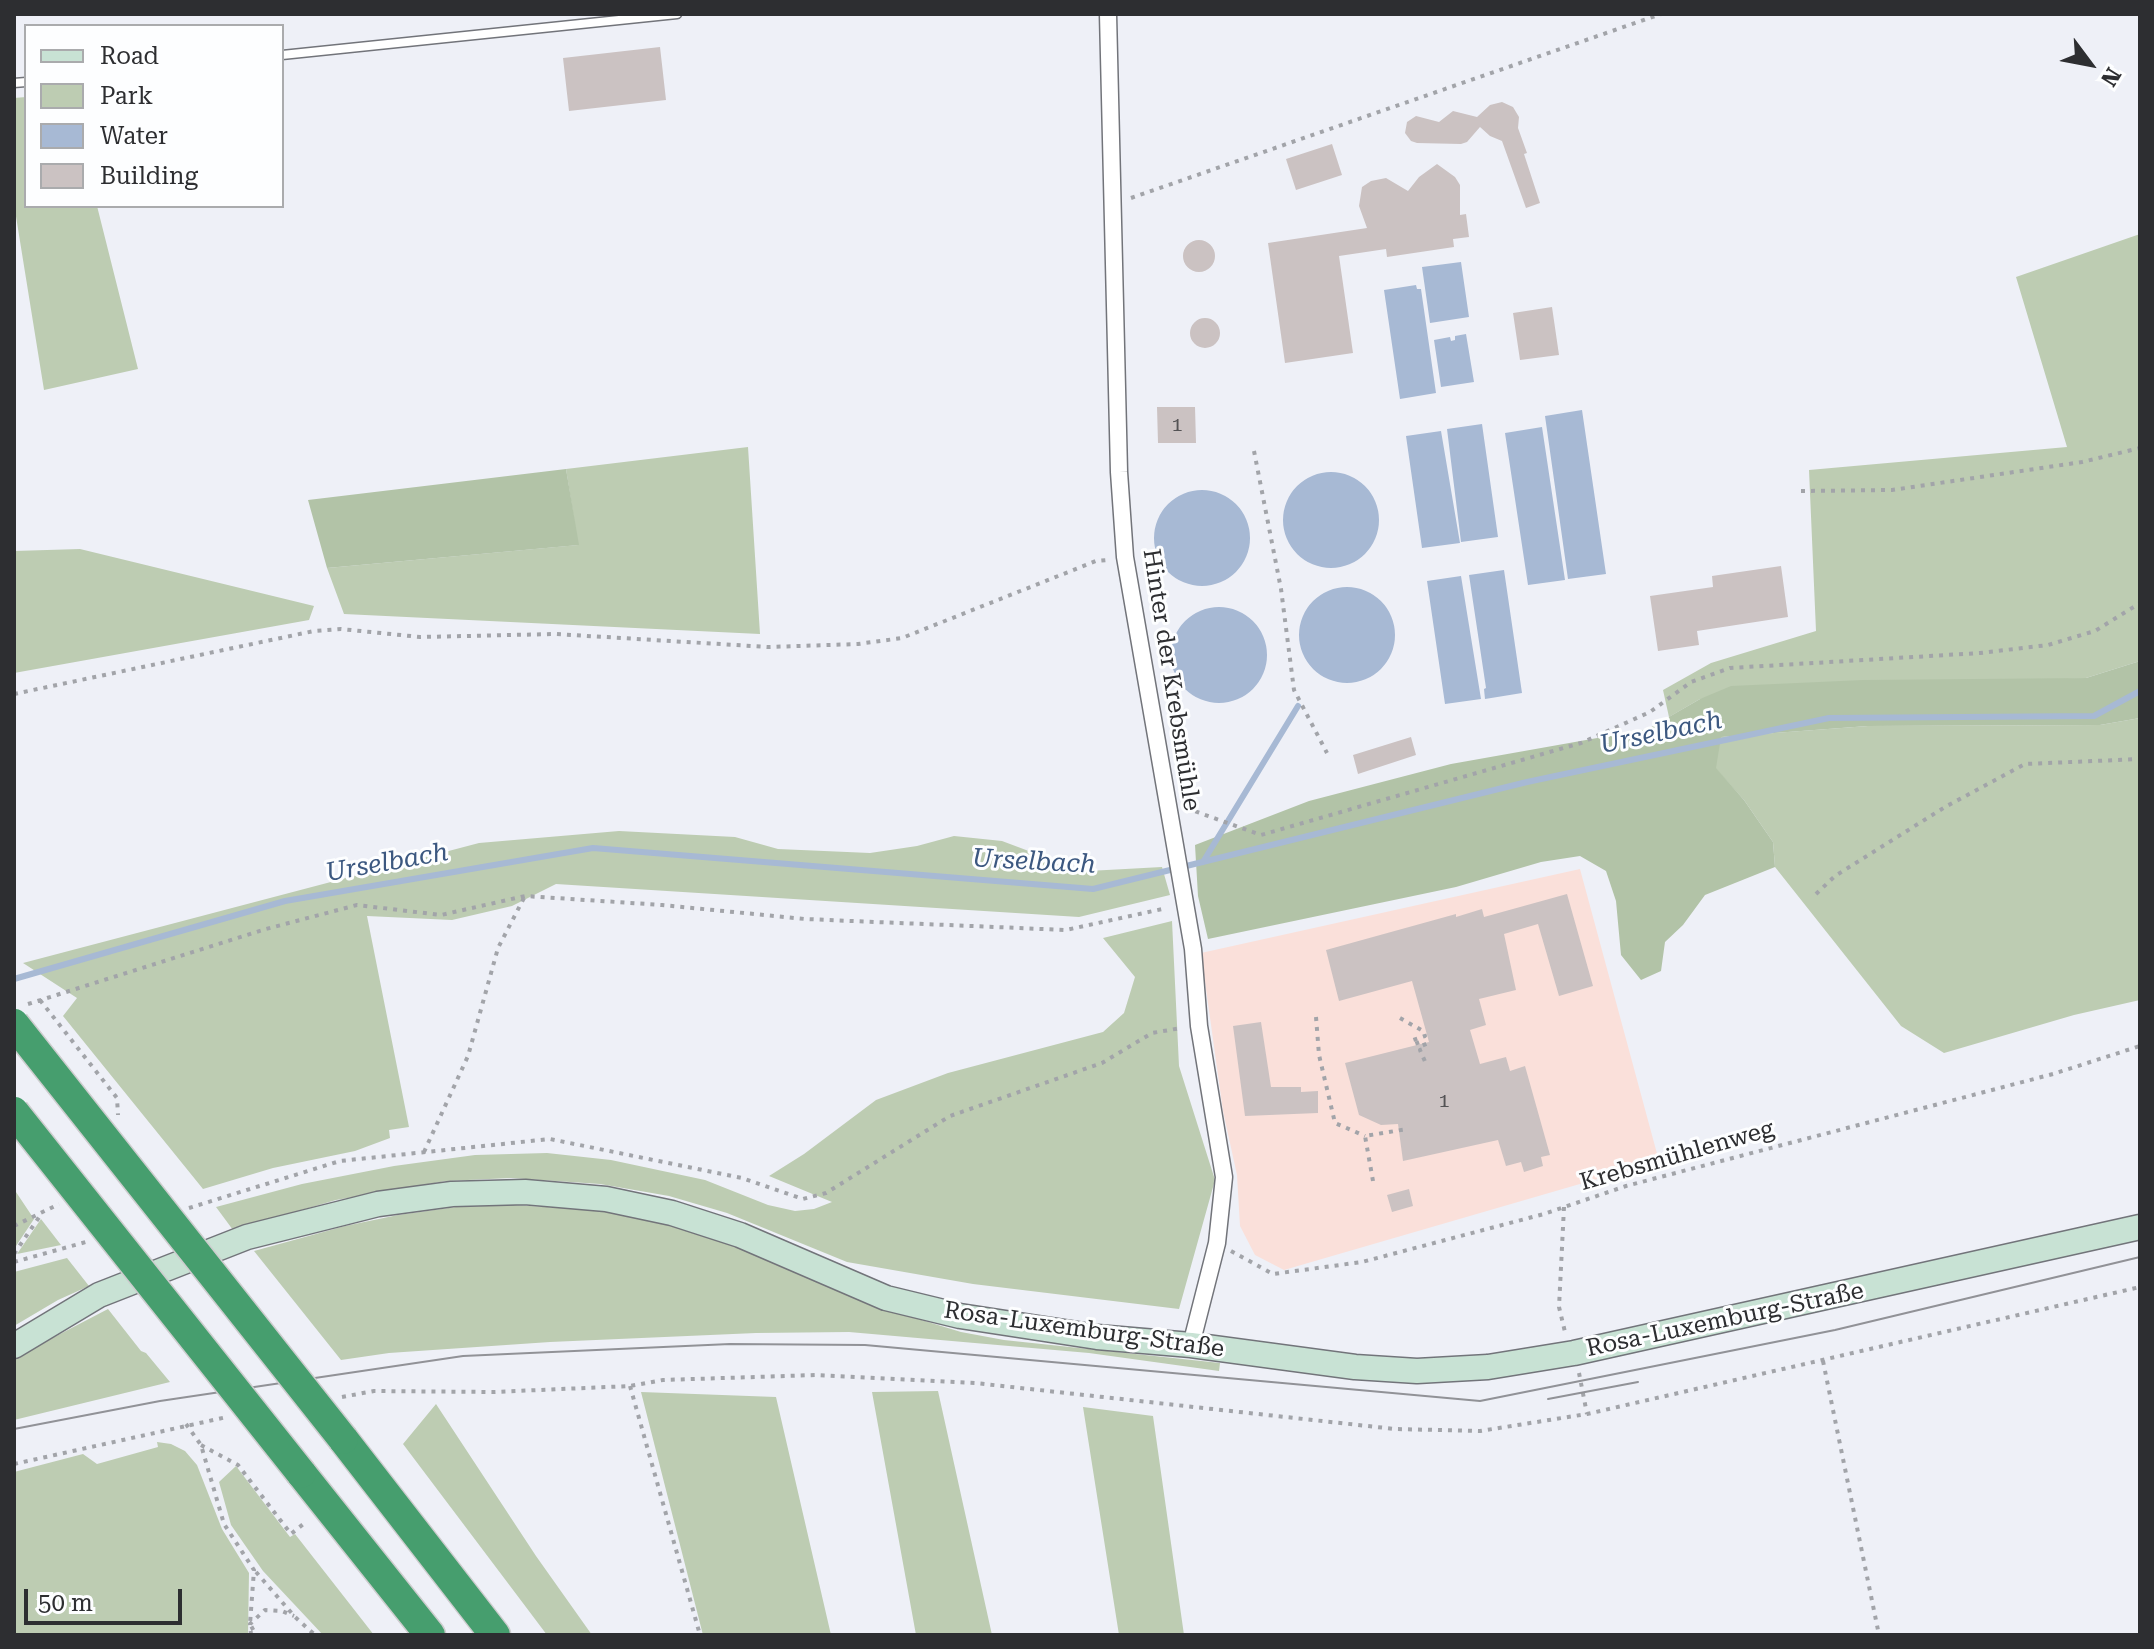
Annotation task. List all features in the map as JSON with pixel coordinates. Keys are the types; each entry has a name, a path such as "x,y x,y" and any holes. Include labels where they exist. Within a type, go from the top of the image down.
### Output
{"highway":[{"path":"14,1024 495,1635"},
{"path":"14,1112 430,1635"}],"main road":[{"name":"Rosa-Luxemburg-Straße","path":"14,1346 99,1295 247,1237 378,1204 452,1194 525,1192 606,1199 672,1213 740,1235 886,1298 960,1316 1097,1337 1191,1345 1355,1367 1417,1371 1488,1367 1573,1346 2140,1227"}],"street":[{"name":"Hinter der Krebsmühle","path":"1108,14 1119,472 1125,557 1193,949 1199,1026 1224,1177 1217,1243 1191,1345"}],"lane":[{"path":"284,55 677,14"}],"path":[{"path":"1112,205 1661,14"},
{"path":"1801,491 1892,490 2082,462 2140,448"},
{"path":"1254,451 1281,589 1294,690 1327,753"},
{"path":"14,694 314,631 341,629 420,637 556,634 768,647 888,640 902,638 1096,561 1125,557"},
{"path":"1167,801 1261,835 1581,743 1650,712 1691,682 1730,668 1980,653 2048,645 2095,631 2140,603"},
{"path":"1816,894 1835,876 1945,807 2025,764 2140,759"},
{"path":"40,1000 266,929 357,905 441,915 525,896 805,919 1066,930 1185,904"},
{"path":"424,1152 468,1056 498,948 525,896"},
{"path":"1316,1017 1319,1055 1335,1123 1365,1136 1407,1129"},
{"path":"1400,1018 1423,1031 1425,1036 1413,1040 1414,1044 1423,1041 1426,1048 1420,1050 1427,1066"},
{"path":"803,1199 826,1193 950,1116 1102,1063 1152,1033 1199,1026"},
{"name":"Krebsmühlenweg","path":"1227,1248 1273,1274 1362,1262 1564,1207 1626,1186 2053,1074 2140,1046"},
{"path":"1365,1136 1373,1181"},
{"path":"1564,1207 1559,1307 1573,1346 1587,1414"},
{"path":"14,1226 44,1211 14,1254"},
{"path":"374,1391 493,1392 630,1386 663,1380 816,1375 975,1383 1395,1429 1480,1431 1587,1414 2140,1287"},
{"path":"1823,1361 1879,1635"},
{"path":"630,1386 700,1635"},
{"path":"14,1464 186,1424 201,1445 224,1524 254,1570 315,1635"},
{"path":"201,1445 238,1465 287,1528"},
{"path":"254,1570 250,1624 254,1635"},
{"path":"250,1624 265,1610 282,1611 295,1617"}],"shaded area":[{"path":"1580,869 1659,1161 1284,1270 1255,1255 1240,1226 1237,1175 1223,1111 1201,953"}],"green space":[{"path":"24,97 24,208 98,208 138,369 44,390 14,204 14,98"},
{"path":"2140,234 2140,661 2086,678 1700,699 1669,717 1663,690 1711,663 1816,631 1809,470 2067,447 2016,277"},
{"path":"748,447 760,634 344,614 327,568 578,545 566,469"},
{"path":"566,469 579,545 327,568 308,500"},
{"path":"80,549 314,606 309,620 14,673 14,551"},
{"path":"2140,661 2140,718 2100,725 1868,726 1721,737 1716,768 1744,800 1773,842 1775,867 1705,895 1683,925 1665,942 1661,971 1641,980 1621,955 1616,901 1606,871 1580,856 1541,862 1456,887 1208,939 1198,896 1195,845 1309,801 1451,764 1648,729 1700,699 1731,686 1863,680 2086,678"},
{"path":"2140,718 2140,1000 2074,1015 1944,1053 1901,1026 1775,867 1773,842 1744,800 1715,768 1720,737 1868,726 2100,725"},
{"path":"619,831 735,837 778,849 870,853 917,846 954,836 1002,841 1050,859 1070,872 1162,867 1170,895 1079,917 556,884 512,906 452,920 367,916 409,1127 389,1130 390,1138 355,1151 273,1168 203,1189 63,1016 77,998 23,963 479,843"},
{"path":"1172,921 1179,1066 1215,1180 1179,1309 973,1284 847,1262 727,1213 669,1196 600,1184 511,1178 446,1181 336,1200 233,1230 216,1207 302,1184 394,1166 475,1155 547,1153 611,1160 705,1180 768,1205 795,1211 814,1209 832,1202 769,1176 876,1100 948,1073 1103,1032 1124,1013 1135,977 1103,938"},
{"path":"14,1189 34,1219 14,1249"},
{"path":"512,1205 599,1210 693,1231 742,1248 882,1308 961,1332 1004,1340 1220,1363 1219,1371 1089,1353 849,1332 550,1342 389,1353 341,1360 254,1251 398,1215 456,1207"},
{"path":"41,1219 61,1245 17,1254"},
{"path":"67,1258 89,1286 14,1326 14,1272"},
{"path":"108,1309 170,1382 14,1420 14,1358"},
{"path":"938,1391 992,1635 916,1635 872,1392"},
{"path":"641,1392 776,1397 831,1635 703,1635"},
{"path":"436,1404 592,1635 547,1635 403,1444"},
{"path":"1083,1407 1153,1416 1184,1635 1119,1635"},
{"path":"157,1442 185,1451 197,1465 222,1529 249,1573 248,1635 14,1635 14,1472 83,1454 97,1464 158,1447"},
{"path":"236,1466 290,1537 295,1534 374,1635 323,1635 263,1571 231,1525 219,1482"}],"water":[{"path":"1461,262 1469,317 1430,323 1422,267"},
{"path":"1416,285 1417,289 1421,289 1436,393 1400,399 1384,290"},
{"path":"1466,334 1474,382 1441,387 1434,340 1450,337 1451,341 1455,340 1455,336"},
{"path":"1582,410 1606,574 1568,579 1545,416"},
{"path":"1482,424 1498,537 1461,542 1447,429"},
{"path":"1542,427 1565,580 1528,585 1505,433"},
{"path":"1441,431 1460,543 1422,548 1406,436"},
{"path":"1331,472 1349,476 1365,486 1375,502 1379,520 1375,538 1365,554 1349,564 1331,568 1313,564 1297,554 1287,538 1283,520 1287,502 1297,486 1313,476"},
{"path":"1202,490 1220,494 1236,504 1246,520 1250,538 1246,556 1236,572 1220,582 1202,586 1184,582 1168,572 1158,556 1154,538 1158,520 1168,504 1184,494"},
{"path":"1504,570 1522,693 1485,699 1469,575"},
{"path":"1461,576 1481,699 1445,704 1427,581"},
{"path":"1347,587 1365,591 1381,601 1391,617 1395,635 1391,653 1381,669 1365,679 1347,683 1329,679 1313,669 1303,653 1299,635 1303,617 1313,601 1329,591"},
{"path":"1219,607 1237,611 1253,621 1263,637 1267,655 1263,673 1253,689 1237,699 1219,703 1201,699 1185,689 1175,673 1171,655 1175,637 1185,621 1201,611"}],"pier":[{"path":"42,1079 74,1107 35,1171 16,1183 14,1093"}],"building":[{"path":"660,47 666,100 569,111 563,58"},
{"path":"1502,102 1513,107 1519,117 1518,128 1527,153 1524,154 1540,203 1526,208 1502,141 1480,127 1467,142 1461,144 1417,143 1405,133 1407,122 1416,116 1439,122 1453,111 1477,117 1490,105"},
{"path":"1332,144 1342,175 1296,190 1286,159"},
{"path":"1437,164 1455,177 1460,185 1460,215 1466,214 1469,237 1453,239 1454,247 1387,257 1386,249 1339,256 1353,353 1285,363 1268,243 1367,228 1359,206 1362,187 1371,181 1386,178 1408,191 1419,177"},
{"path":"1199,240 1210,245 1215,256 1210,267 1199,272 1188,267 1183,256 1188,245"},
{"path":"1552,307 1559,355 1520,360 1513,313"},
{"path":"1205,318 1216,322 1220,333 1216,344 1205,348 1194,344 1190,333 1194,322"},
{"path":"1157,407 1195,407 1196,443 1158,443"},
{"path":"1781,566 1788,617 1697,631 1699,645 1658,651 1650,596 1713,587 1712,576"},
{"path":"1411,737 1416,755 1358,774 1353,755"},
{"path":"1567,894 1593,986 1559,996 1538,924 1504,934 1516,990 1479,999 1486,1025 1470,1030 1480,1064 1506,1057 1510,1071 1525,1066 1550,1155 1541,1157 1543,1166 1524,1172 1521,1162 1506,1166 1498,1140 1403,1161 1398,1124 1381,1125 1359,1115 1345,1063 1429,1042 1412,981 1339,1001 1326,950 1456,914 1456,917 1482,909 1484,917"},
{"path":"1261,1022 1271,1087 1301,1087 1301,1092 1318,1091 1318,1113 1245,1116 1233,1026"},
{"path":"1409,1189 1413,1206 1392,1212 1387,1195"}],"waterway":[{"name":"Urselbach","path":"14,979 285,901 593,848 1093,889 1527,782 1829,718 2094,716 2140,691"},
{"path":"1203,862 1298,706"}],"tram line":[{"path":"14,1429 160,1401 463,1356 730,1344 865,1345 1480,1401 1835,1330 2140,1257"},
{"path":"1548,1399 1638,1382"}]}
